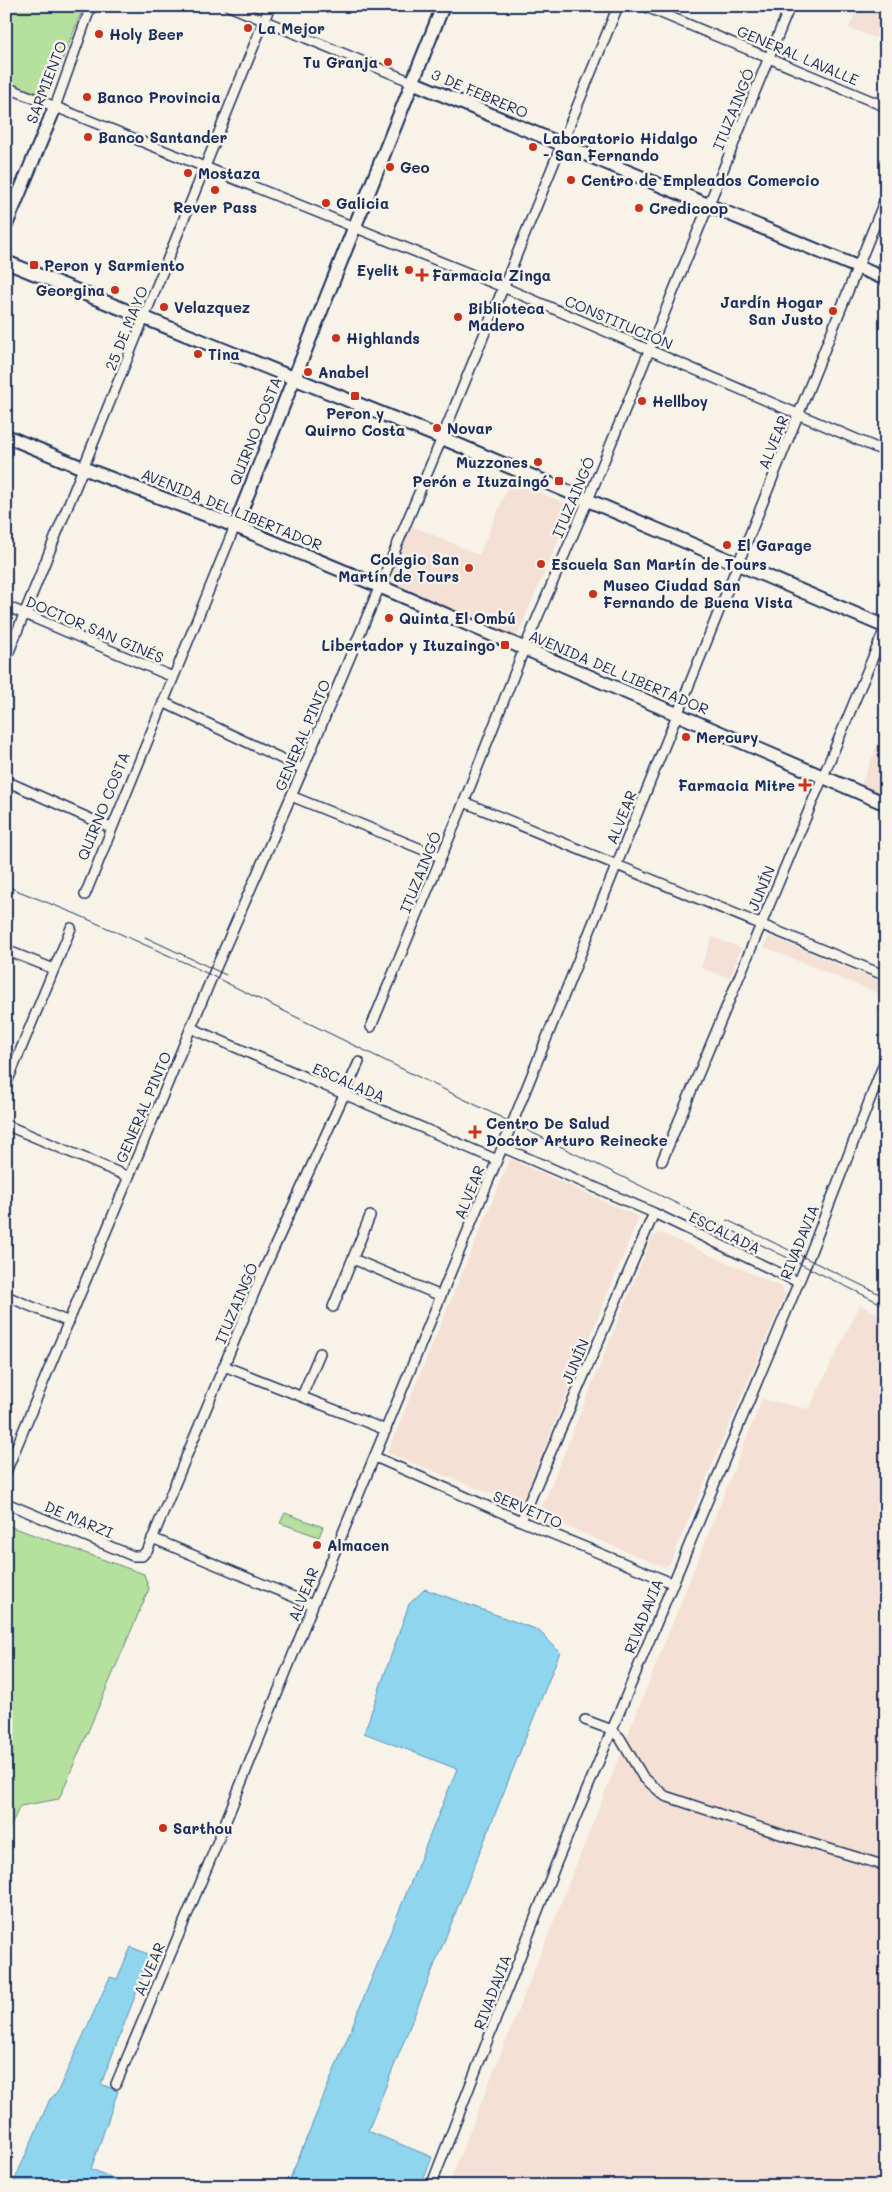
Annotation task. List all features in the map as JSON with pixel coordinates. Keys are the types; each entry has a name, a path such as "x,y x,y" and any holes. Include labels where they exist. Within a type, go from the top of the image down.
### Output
{"main road":[{"name":"QUIRNO COSTA","path":"235,526 443,6"},
{"name":"3 DE FEBRERO","path":"412,82 886,279"},
{"name":"SARMIENTO","path":"6,225 55,107"},
{"path":"6,262 442,438 886,626"},
{"name":"AVENIDA DEL LIBERTADOR","path":"6,436 83,468 235,526 379,586 886,804"}],"street":[{"name":"SARMIENTO","path":"55,107 91,6"},
{"name":"3 DE FEBRERO","path":"229,6 412,82"},
{"name":"25 DE MAYO","path":"6,659 270,6"},
{"name":"GENERAL PINTO","path":"6,1472 191,1028 303,769 442,438 618,6"},
{"name":"GENERAL LAVALLE","path":"644,6 886,107"},
{"name":"ITUZAINGÓ","path":"371,1027 442,857 524,649 588,500 790,6"},
{"name":"CONSTITUCIÓN","path":"6,87 503,287 886,452"},
{"name":"ALVEAR","path":"116,2084 212,1858 313,1605 497,1160 886,197"},
{"name":"QUIRNO COSTA","path":"85,895 235,526"},
{"name":"DOCTOR SAN GINÉS","path":"6,606 173,677"},
{"name":"JUNÍN","path":"662,1162 886,626"},
{"path":"163,702 303,769"},
{"path":"6,781 111,828"},
{"path":"291,796 442,857"},
{"path":"464,802 886,976"},
{"path":"6,1084 71,928"},
{"path":"6,950 54,969"},
{"name":"ESCALADA","path":"191,1028 497,1160"},
{"name":"RIVADAVIA","path":"431,2186 556,1864 798,1282 886,1058"},
{"name":"ITUZAINGÓ","path":"142,1556 148,1549 262,1274 359,1062"},
{"path":"6,1125 129,1177"},
{"name":"ESCALADA","path":"502,1147 654,1213 798,1282"},
{"name":"JUNÍN","path":"521,1521 654,1213"},
{"path":"334,1307 370,1216"},
{"path":"353,1259 441,1296"},
{"path":"6,1296 68,1322"},
{"path":"302,1396 320,1353"},
{"path":"224,1366 386,1430"},
{"name":"SERVETTO","path":"375,1457 521,1521 672,1583"},
{"name":"DE MARZI","path":"6,1503 133,1556 142,1556"},
{"path":"152,1538 313,1605"},
{"path":"585,1720 612,1730 620,1738 642,1776 665,1796 886,1866"}],"shaded area":[{"path":"858,6 876,6 875,11 886,15 886,42 849,28"},
{"name":"Colegio San Martín de Tours","path":"511,480 569,505 571,511 516,638 385,582 410,525 479,555"},
{"path":"886,724 886,795 861,785"},
{"path":"769,936 886,984 886,1015 876,1011 882,995 764,947"},
{"path":"712,937 741,948 730,978 701,968"},
{"path":"510,1159 639,1217 521,1505 387,1453"},
{"path":"661,1233 782,1287 785,1295 670,1563 664,1567 539,1515 652,1237"},
{"path":"860,1305 886,1318 886,2186 448,2186 762,1399 809,1409"}],"green space":[{"path":"6,6 84,6 50,90 33,92 6,81"},
{"path":"285,1513 323,1527 319,1537 280,1523"},
{"path":"6,1525 144,1574 149,1589 59,1799 20,1806 6,1836"}],"water":[{"path":"425,1589 538,1630 560,1652 368,2131 432,2157 421,2186 287,2186 457,1769 364,1733 409,1604"},
{"path":"131,1947 150,1955 101,2084 118,2091 91,2169 132,2186 12,2186 50,2099 57,2093 110,1977 117,1979"}],"tram line":[{"path":"6,886 76,914 190,965 886,1306"},
{"path":"145,937 226,975"},
{"path":"727,1220 886,1297"}],"place":[{"name":"La Mejor","path":"248,28"},
{"name":"Holy Beer","path":"99,34"},
{"name":"Tu Granja","path":"388,62"},
{"name":"Banco Provincia","path":"87,97"},
{"name":"Banco Santander","path":"88,137"},
{"name":"Laboratorio Hidalgo - San Fernando","path":"533,147"},
{"name":"Geo","path":"390,167"},
{"name":"Mostaza","path":"188,173"},
{"name":"Centro de Empleados Comercio","path":"571,180"},
{"name":"Rever Pass","path":"215,190"},
{"name":"Galicia","path":"326,203"},
{"name":"Credicoop","path":"639,208"},
{"name":"Peron y Sarmiento","path":"34,265"},
{"name":"Eyelit","path":"409,270"},
{"name":"Farmacia Zinga","path":"422,275"},
{"name":"Georgina","path":"115,290"},
{"name":"Velazquez","path":"164,307"},
{"name":"Jardín Hogar San Justo","path":"833,311"},
{"name":"Biblioteca Madero","path":"458,317"},
{"name":"Highlands","path":"336,338"},
{"name":"Tina","path":"198,354"},
{"name":"Anabel","path":"308,372"},
{"name":"Peron y Quirno Costa","path":"355,396"},
{"name":"Hellboy","path":"642,401"},
{"name":"Novar","path":"437,428"},
{"name":"Muzzones","path":"538,462"},
{"name":"Perón e Ituzaingó","path":"559,481"},
{"name":"El Garage","path":"727,545"},
{"name":"Escuela San Martín de Tours","path":"541,564"},
{"name":"Colegio San Martín de Tours","path":"469,568"},
{"name":"Museo Ciudad San Fernando de Buena Vista","path":"593,594"},
{"name":"Quinta El Ombú","path":"389,618"},
{"name":"Libertador y Ituzaingo","path":"505,645"},
{"name":"Mercury","path":"686,737"},
{"name":"Farmacia Mitre","path":"805,785"},
{"name":"Centro De Salud Doctor Arturo Reinecke","path":"475,1132"},
{"name":"Almacen","path":"317,1545"},
{"name":"Sarthou","path":"163,1828"}]}
